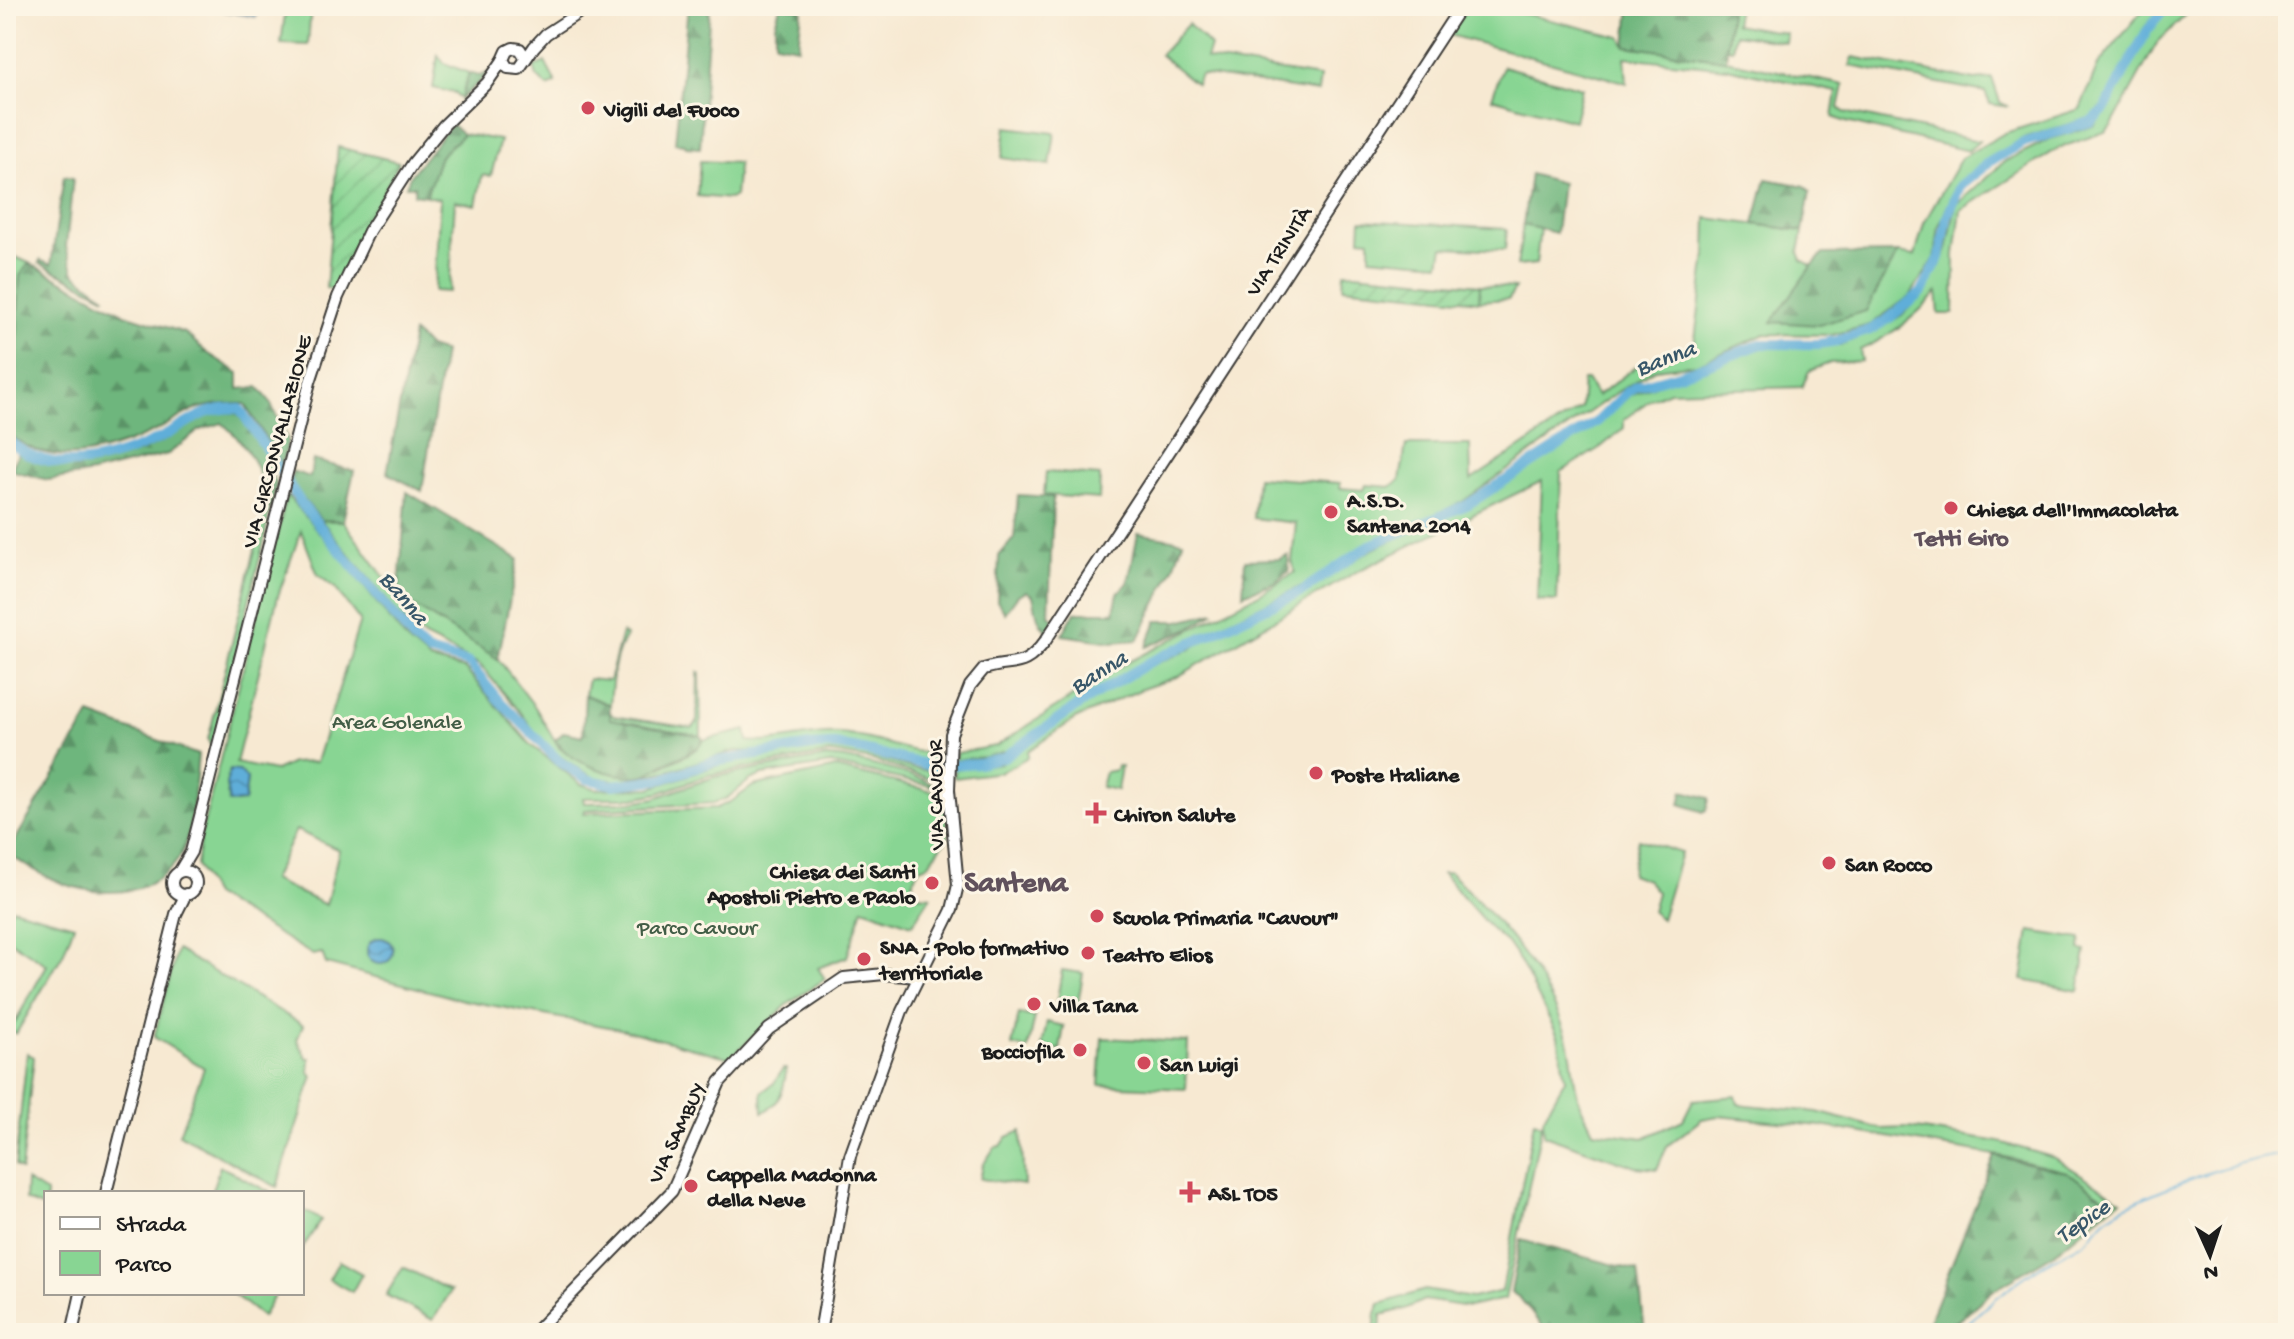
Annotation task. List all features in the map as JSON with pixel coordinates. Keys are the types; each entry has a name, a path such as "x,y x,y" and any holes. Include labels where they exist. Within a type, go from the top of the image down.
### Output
{"street":[{"path":"546,34 525,57 521,67 511,70 503,60 507,51 546,34 589,6"},
{"name":"VIA TRINITÀ","path":"1126,515 1461,6"},
{"path":"517,48 525,57"},
{"name":"VIA CIRCONVALLAZIONE","path":"192,875 191,852 319,349 338,297 383,207 413,163 444,125 487,83 503,60"},
{"name":"VIA CIRCONVALLAZIONE","path":"487,83 511,70"},
{"name":"VIA CAVOUR","path":"820,1333 843,1186 859,1128 917,977 950,918 958,885 949,778 953,727 976,677 986,668 1021,663 1034,655 1126,515"},
{"name":"VIA CIRCONVALLAZIONE","path":"179,872 191,852"},
{"path":"107,1191 176,914 186,894 194,888 195,881 186,871 179,872 172,880 176,914"},
{"path":"174,890 186,894"},
{"name":"VIA SAMBUY","path":"534,1333 672,1191 720,1082 775,1024 844,978 884,974 917,977"},
{"path":"72,1333 81,1295"}],"green space":[{"path":"286,6 311,6 308,45 281,44"},
{"path":"688,6 710,6 700,148 675,143"},
{"path":"780,6 802,9 798,47 775,43 775,25"},
{"path":"1469,6 1493,6 1621,37 1626,46 1726,60 1844,85 1839,108 1844,112 1979,141 1968,151 1846,122 1833,117 1837,92 1727,68 1625,57 1627,83 1449,35"},
{"path":"1630,6 1730,6 1726,60 1626,46"},
{"path":"1730,6 1738,6 1735,24 1786,33 1785,42 1735,34 1732,49 1727,48"},
{"path":"2146,6 2163,6 2145,27 2102,106 2090,118 2026,137 1991,157 1957,184 1939,226 1935,258 1910,296 1870,325 1832,335 1765,334 1697,364 1655,369 1462,502 1367,546 1302,586 1151,658 1009,750 985,757 955,760 956,753 996,746 1119,667 1295,572 1292,561 1296,523 1253,518 1257,477 1340,483 1340,488 1364,490 1366,485 1390,487 1400,480 1406,445 1470,445 1471,480 1581,408 1583,380 1587,380 1597,396 1642,362 1694,347 1706,255 1707,218 1803,231 1799,252 1802,260 1812,266 1773,322 1865,311 1898,253 1915,256 1924,223 1961,158 2005,133 2080,109 2098,65"},
{"path":"2170,6 2195,6 2157,43 2112,125 2105,132 2059,148 1961,210 1955,254 1954,314 1939,314 1937,292 1902,326 1860,350 1862,361 1830,363 1809,371 1802,387 1669,391 1651,399 1624,420 1624,428 1601,447 1561,472 1557,601 1537,600 1542,481 1358,571 1177,677 1075,719 1028,751 1028,757 1001,772 955,778 954,769 1001,763 1145,668 1303,593 1371,550 1483,499 1602,421 1630,395 1678,376 1707,369 1745,352 1775,345 1840,345 1873,332 1902,315 1922,295 1942,262 1956,205 2005,161 2050,139 2093,126 2106,111 2148,35"},
{"path":"1188,24 1210,46 1206,59 1320,77 1318,92 1200,74 1196,84 1160,55"},
{"path":"438,55 444,63 469,73 461,99 455,93 433,88"},
{"path":"1853,57 1975,80 1992,78 2000,102 2009,107 1990,104 1985,92 1850,66"},
{"path":"545,62 556,83 548,87 537,77 534,67"},
{"path":"1503,66 1582,88 1574,121 1492,98"},
{"path":"490,72 461,99 469,73 479,76"},
{"path":"451,124 463,134 440,156 426,196 414,194 415,186 406,186 410,176"},
{"path":"1006,127 1055,133 1050,165 1002,158"},
{"path":"463,134 500,140 491,176 482,175 476,205 455,201 449,292 434,291 440,199 426,196 440,156"},
{"path":"338,147 399,162 333,290 326,288"},
{"path":"700,161 738,163 735,196 730,199 697,196"},
{"path":"1530,174 1562,183 1556,233 1523,225"},
{"path":"64,176 73,178 66,247 74,273 106,297 39,263 40,260 51,265"},
{"path":"1766,179 1805,186 1810,192 1803,231 1754,224"},
{"path":"1361,220 1507,229 1505,250 1443,247 1440,263 1370,257 1370,239 1360,238"},
{"path":"1523,225 1540,228 1536,264 1517,266"},
{"path":"1898,253 1866,311 1819,325 1772,322 1823,254"},
{"path":"9,254 29,263 20,276 12,432 6,416"},
{"path":"29,263 125,314 185,333 206,352 239,373 239,389 258,387 269,400 288,440 282,465 245,404 220,404 196,409 139,438 79,455 40,452 22,444 6,430 6,416 12,430 20,276"},
{"path":"1344,272 1480,285 1479,301 1343,287"},
{"path":"1480,285 1515,288 1509,299 1479,301"},
{"path":"413,333 429,347 444,352 422,491 387,473"},
{"path":"224,410 238,414 274,470 271,474 277,486 269,511 254,462 241,442 222,423 200,430 168,454 93,473 48,480 11,470 19,452 54,465 81,466 110,461 151,447 200,419"},
{"path":"313,460 354,471 343,521 321,520 291,485 292,471 310,477"},
{"path":"1046,472 1100,476 1099,499 1044,495"},
{"path":"407,492 518,559 498,659 398,596"},
{"name":"Parco Cavour","path":"287,495 407,641 430,660 465,669 532,746 581,784 596,789 651,788 721,764 824,748 859,753 916,769 932,771 943,768 941,775 928,778 872,760 832,753 709,775 659,793 634,798 583,798 584,803 632,802 655,798 714,777 827,757 884,768 936,787 831,764 762,775 714,803 585,810 584,813 717,808 753,786 836,768 945,794 948,837 928,865 919,868 912,883 917,895 931,896 912,925 863,908 847,957 818,968 825,979 788,1004 730,1058 625,1030 463,1000 326,964 322,953 313,955 213,895 196,865","holes":["301,531 318,575 335,588 360,621 316,762 292,763 275,771 236,763 278,596","230,771 247,779 244,802 229,803 226,784","296,830 339,850 326,905 272,880"]},
{"path":"1018,495 1053,497 1049,615 1056,621 1049,633 1039,621 1033,596 1026,591 1018,595 1005,613 997,601 999,556 1014,538"},
{"path":"267,501 269,511 264,541 212,749 208,740"},
{"path":"321,520 343,521 398,596 498,659 535,707 560,749 645,775 685,755 703,740 746,730 748,741 760,742 817,734 867,738 944,756 944,762 903,758 853,744 814,742 762,752 735,751 664,772 617,781 593,777 542,741 479,664 424,637 398,614"},
{"path":"1138,533 1183,541 1174,567 1138,640 1112,642 1062,635 1075,612 1114,612 1118,593 1128,583"},
{"path":"1288,555 1289,571 1275,582 1243,594 1245,560 1279,559"},
{"path":"1215,612 1188,629 1146,647 1157,621 1179,621"},
{"path":"622,633 626,636 616,661 610,705 585,695 588,679 609,681"},
{"path":"698,672 701,736 609,719 610,712 613,716 692,728 697,723"},
{"path":"585,695 610,705 610,719 701,736 703,740 694,750 645,775 622,775 595,768 571,756 555,740 564,732 583,736"},
{"path":"90,715 198,755 184,848 169,870 158,879 132,890 103,892 74,887 48,877 7,854"},
{"path":"1117,766 1121,766 1117,790 1101,787 1105,772 1116,770"},
{"path":"1683,791 1709,798 1707,810 1703,812 1680,804"},
{"path":"1638,839 1681,853 1661,919 1652,912 1657,892 1647,880 1631,874"},
{"path":"1442,873 1450,873 1485,908 1517,946 1544,987 1565,1031 1577,1095 1593,1131 1644,1138 1683,1120 1693,1100 1736,1096 1738,1104 1817,1112 1881,1129 1909,1128 2000,1142 2055,1158 2121,1200 2114,1204 2067,1172 2001,1156 1821,1126 1718,1116 1702,1119 1667,1146 1657,1169 1636,1167 1544,1135 1543,1119 1565,1079 1558,1036 1521,963 1507,943"},
{"path":"12,908 74,925 63,954 16,1034 10,1031 47,965 6,938 6,919"},
{"path":"2030,931 2081,939 2080,950 2086,951 2079,991 2022,980"},
{"path":"177,950 303,1025 297,1040 307,1058 310,1058 309,1072 313,1076 277,1187 179,1134 204,1068 154,1037"},
{"path":"1062,970 1083,973 1077,1010 1056,1006"},
{"path":"1019,1014 1035,1017 1028,1049 1012,1046"},
{"path":"1047,1022 1064,1026 1060,1050 1042,1046"},
{"name":"San Luigi","path":"1102,1038 1188,1042 1186,1089 1099,1085"},
{"path":"27,1053 34,1057 21,1170 15,1166"},
{"path":"786,1069 780,1095 774,1105 763,1112 762,1092 774,1083"},
{"path":"1534,1121 1542,1124 1505,1299 1469,1307 1424,1300 1381,1315 1380,1333 1374,1333 1380,1304 1425,1290 1472,1298 1502,1291"},
{"path":"1021,1131 1024,1185 980,1179 983,1165 995,1147"},
{"path":"1995,1156 2067,1172 2114,1204 2055,1253 1995,1289 1957,1321 1924,1333"},
{"path":"220,1166 267,1191 212,1191"},
{"path":"26,1181 44,1192 44,1208 25,1200"},
{"path":"304,1210 321,1220 304,1246"},
{"path":"1521,1240 1638,1271 1645,1333 1547,1333 1520,1298 1511,1292"},
{"path":"339,1261 362,1274 352,1292 329,1279"},
{"path":"403,1267 451,1291 433,1320 386,1295"},
{"path":"234,1295 275,1295 262,1317"}],"water":[{"path":"222,6 261,6 256,17 224,11"},
{"path":"230,770 239,771 247,779 244,802 229,803 226,784"},
{"path":"380,938 389,942 393,951 389,960 380,964 371,960 367,951 371,942"}],"waterway":[{"name":"Banna","path":"6,438 22,451 40,459 79,463 138,448 205,413 240,409 303,506 414,640 428,652 469,663 497,698 559,761 587,779 613,785 663,779 712,762 834,745 933,766 979,763 1004,757 1085,701 1150,662 1302,591 1370,545 1467,505 1598,421 1637,386 1693,370 1761,344 1837,341 1870,330 1887,320 1922,292 1940,257 1947,218 1960,186 1991,161 2025,142 2090,122 2104,110 2147,31 2167,6"},
{"name":"Tepice","path":"1958,1333 2007,1290 2039,1267 2083,1243 2104,1220 2125,1207 2221,1169 2288,1154"}],"railway":[{"path":"2286,6 2288,13"}],"place":[{"name":"Vigili del Fuoco","path":"588,108"},
{"name":"Chiesa dell'Immacolata","path":"1951,508"},
{"name":"A.S.D. Santena 2014","path":"1331,512"},
{"name":"Poste Italiane","path":"1316,773"},
{"name":"Chiron Salute","path":"1096,813"},
{"name":"San Rocco","path":"1829,863"},
{"name":"Chiesa dei Santi Apostoli Pietro e Paolo","path":"932,883"},
{"name":"Scuola Primaria \"Cavour\"","path":"1097,916"},
{"name":"Teatro Elios","path":"1088,953"},
{"name":"SNA - Polo formativo territoriale","path":"864,959"},
{"name":"Villa Tana","path":"1034,1004"},
{"name":"Bocciofila","path":"1080,1050"},
{"name":"San Luigi","path":"1144,1063"},
{"name":"Cappella Madonna della Neve","path":"691,1186"},
{"name":"ASL TO5","path":"1190,1192"}],"district":[{"name":"Tetti Giro","path":"1962,537"},
{"name":"Santena","path":"1016,881"}],"park label":[{"name":"Area Golenale","path":"397,720"}]}
